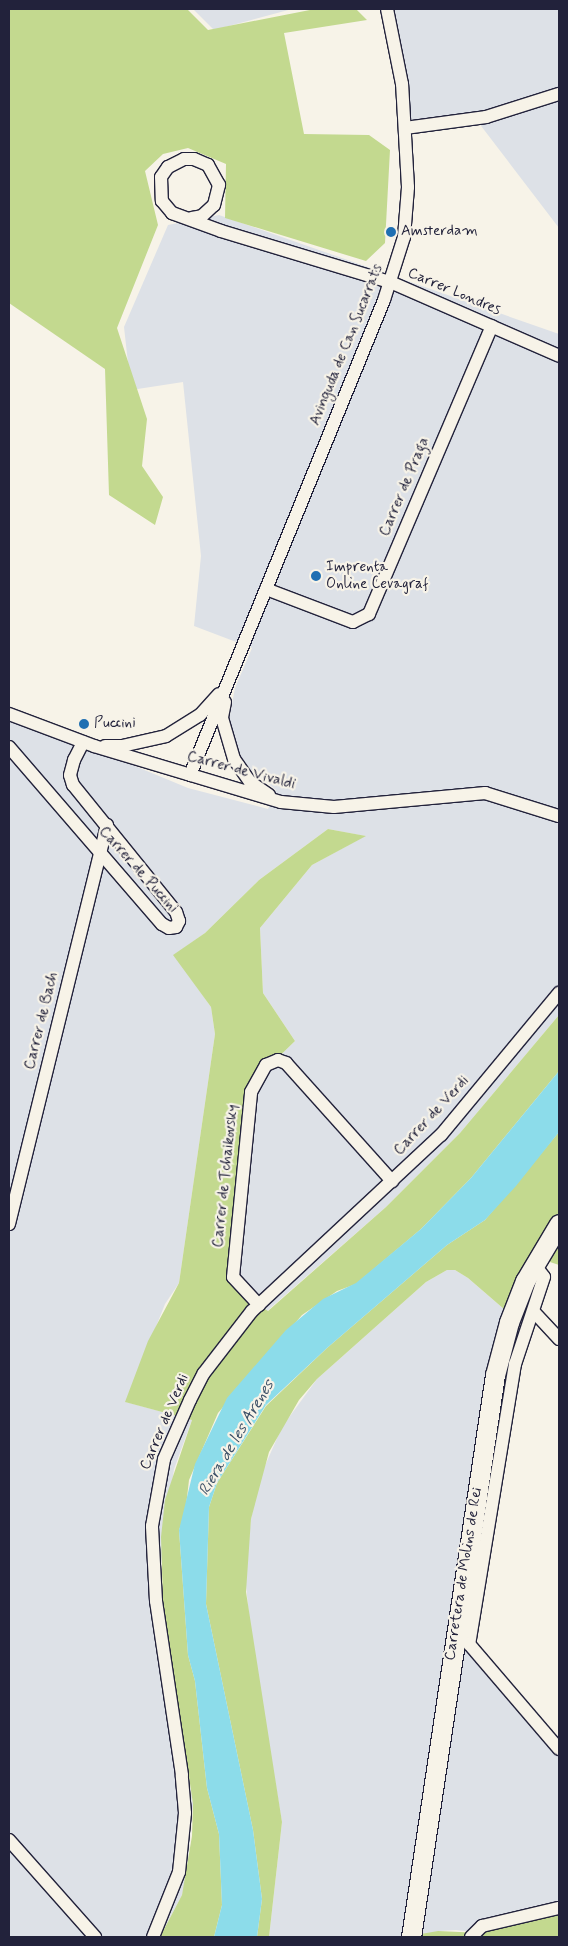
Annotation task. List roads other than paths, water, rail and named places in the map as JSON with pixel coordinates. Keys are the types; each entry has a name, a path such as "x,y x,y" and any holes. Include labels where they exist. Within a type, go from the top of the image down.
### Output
{"main road":[{"name":"Carretera de Molins de Rei","path":"411,1937 490,1400 507,1330 534,1264 559,1224"}],"street":[{"name":"Avinguda de Can Sucarrats","path":"190,775 390,282 404,237 407,212 402,84 388,9"},
{"path":"405,128 486,117 559,94"},
{"path":"184,159 194,159 208,165 219,185 214,205 207,213 192,218 172,213 162,201 159,191 161,176 168,167 184,159"},
{"name":"Carrer Londres","path":"192,218 221,232 390,282 559,356"},
{"name":"Carrer de Praga","path":"266,589 353,622 369,614 492,326"},
{"name":"Avinguda de Can Sucarrats","path":"88,744 122,746 166,736 184,727 214,700 230,677"},
{"name":"Avinguda de Can Sucarrats","path":"230,677 222,718 234,759 250,782 282,802"},
{"name":"Carrer de Vivaldi","path":"9,714 88,744 282,802 334,806 485,793 559,816"},
{"name":"Carrer de Puccini","path":"9,747 162,924 169,928 176,927 179,921 176,912 107,825 73,786 72,768 88,744"},
{"name":"Carrer de Bach","path":"9,1224 107,825"},
{"name":"Carrer de Verdi","path":"153,1937 179,1872 185,1813 153,1575 152,1526 157,1483 164,1459 204,1374 231,1334 259,1305 441,1135 559,993"},
{"name":"Carrer de Tchaikovsky","path":"259,1305 232,1277 252,1092 266,1065 278,1060 286,1063 392,1181"},
{"path":"534,1264 544,1277 534,1312 515,1364 469,1644 559,1749"},
{"path":"534,1312 559,1339"},
{"path":"9,1840 95,1937"},
{"path":"471,1937 482,1926 559,1908"}],"water":[{"name":"Riera de les Arenes","path":"559,1071 559,1132 516,1186 485,1220 447,1245 327,1348 266,1405 217,1483 209,1507 206,1604 253,1830 262,1899 257,1937 214,1937 222,1905 219,1834 207,1788 195,1681 188,1655 179,1530 195,1464 227,1398 286,1330 323,1299 356,1283 421,1229 471,1178"}],"place":[{"name":"Amsterdam","path":"391,232"},
{"name":"Imprenta Online Cevagraf","path":"316,576"},
{"name":"Puccini","path":"84,724"}]}
